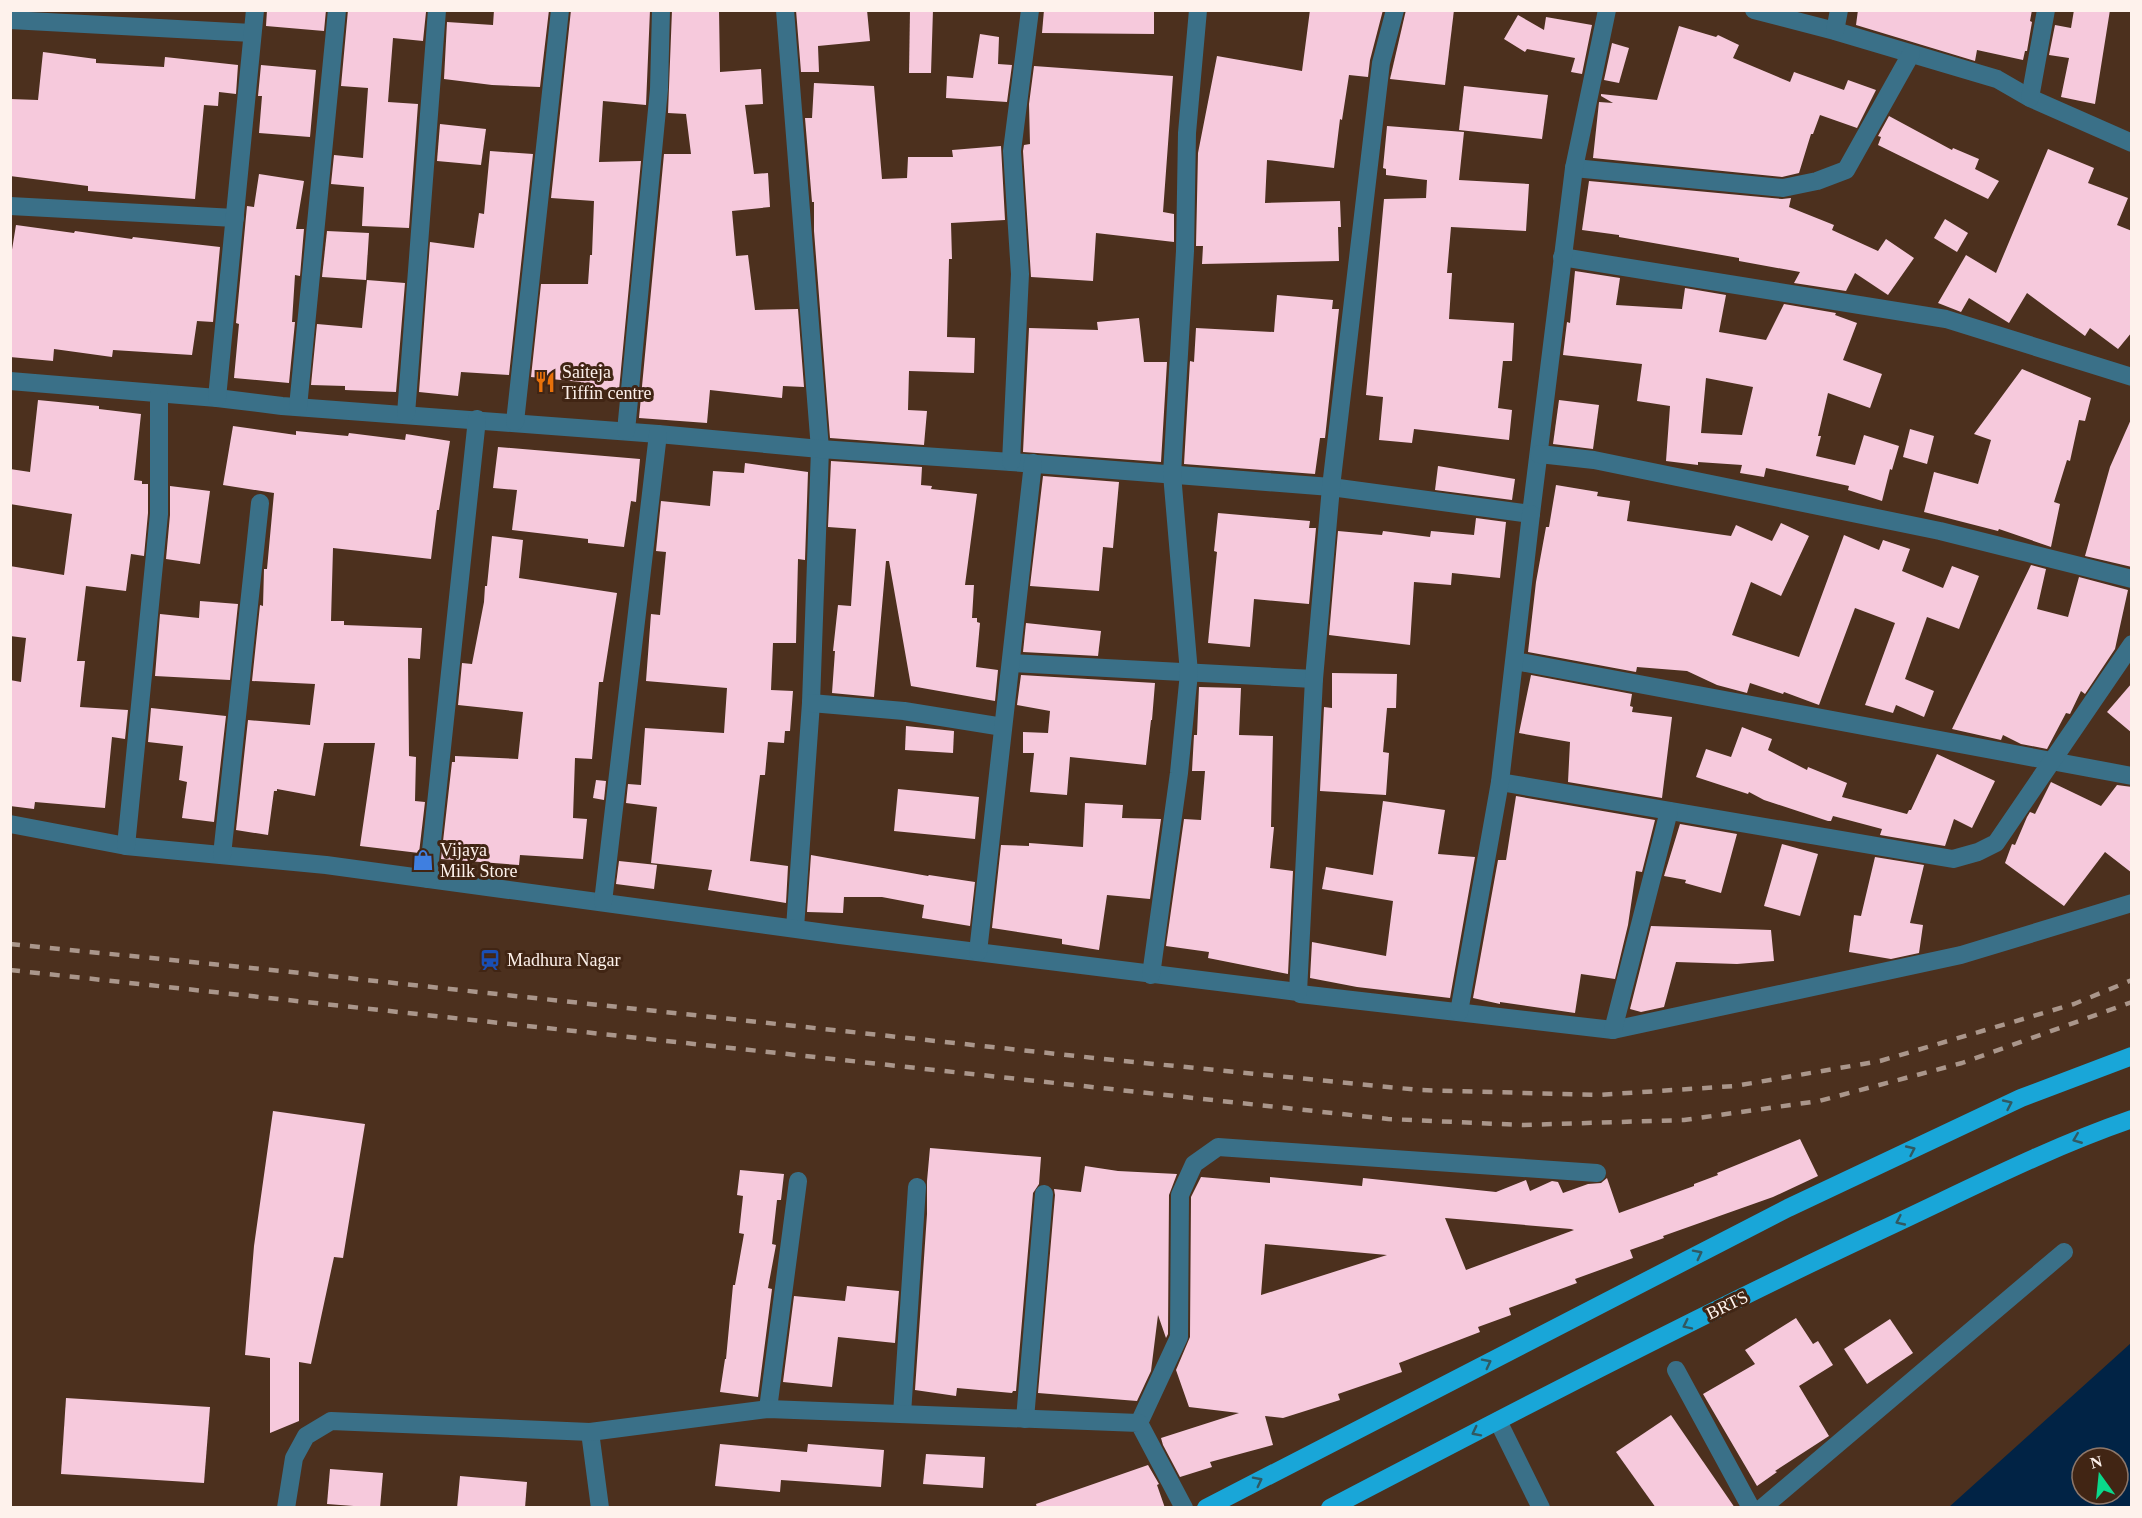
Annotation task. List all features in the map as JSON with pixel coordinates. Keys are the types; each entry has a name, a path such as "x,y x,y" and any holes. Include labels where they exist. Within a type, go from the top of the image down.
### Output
{"main road":[{"path":"1206,1508 1788,1208 2021,1098 2132,1056"},
{"name":"BRTS","path":"1335,1506 1815,1261 2043,1153 2132,1119"}],"street":[{"path":"217,398 255,10"},
{"path":"298,407 337,10"},
{"path":"406,414 437,10"},
{"path":"515,422 560,10"},
{"path":"626,431 659,88 661,10"},
{"path":"785,10 820,449 811,703 795,928"},
{"path":"1011,462 1020,274 1012,151 1030,10"},
{"path":"1151,975 1179,773 1189,673 1172,474 1185,251 1187,133 1198,10"},
{"path":"1298,992 1314,679 1331,488 1381,63 1395,10"},
{"path":"1459,1012 1500,782 1574,168 1607,10"},
{"path":"1754,10 1997,79 2030,98 2132,143"},
{"path":"1835,32 1839,10"},
{"path":"2030,98 2046,10"},
{"path":"10,20 252,33"},
{"path":"1574,168 1783,188 1817,180 1846,170 1911,54"},
{"path":"10,206 235,218"},
{"path":"1562,257 1946,320 2132,377"},
{"path":"10,381 298,407 515,422 820,449 1172,474 1331,488 1531,514"},
{"path":"126,846 159,514 159,394"},
{"path":"428,879 477,419"},
{"path":"603,902 658,434"},
{"path":"1539,454 1594,460 1940,531 2132,579"},
{"path":"978,952 1033,463"},
{"path":"222,855 260,503"},
{"path":"1500,782 1953,859 1978,852 1996,843 2132,644"},
{"path":"1515,661 2132,776"},
{"path":"1011,663 1314,679"},
{"path":"811,703 904,711 1003,727"},
{"path":"1613,1030 1669,811"},
{"path":"10,824 126,846 326,865 1151,975 1613,1030 1961,955 2132,903"},
{"path":"1139,1423 1179,1337 1180,1195 1194,1164 1218,1147 1597,1173"},
{"path":"768,1409 798,1181"},
{"path":"902,1414 917,1187"},
{"path":"1025,1419 1044,1194"},
{"path":"1762,1508 2064,1252"},
{"path":"1676,1370 1751,1508"},
{"path":"286,1508 294,1458 306,1436 331,1421 590,1432 768,1409 1139,1423"},
{"path":"1498,1421 1541,1508"},
{"path":"1139,1423 1184,1508"},
{"path":"590,1432 600,1508"}],"water":[{"path":"2131,1343 2131,1507 1949,1507"}],"building":[{"path":"267,10 326,10 324,31 266,26"},
{"path":"348,10 426,12 423,41 393,38 388,102 418,104 409,228 362,226 364,187 331,184 334,155 363,158 368,88 341,86"},
{"path":"494,10 549,10 540,87 492,85 444,79 447,22 493,25"},
{"path":"571,10 650,10 646,105 603,101 599,162 641,161 619,390 581,389 581,382 531,377 541,284 588,284 590,255 592,255 594,201 551,198"},
{"path":"672,10 719,10 720,72 761,69 763,104 745,105 754,174 768,173 770,207 732,211 736,256 748,255 755,310 798,309 804,387 783,386 782,398 710,390 707,423 639,418 664,154 691,154 686,114 668,113"},
{"path":"796,10 867,10 870,41 818,46 819,72 801,72"},
{"path":"910,10 933,10 931,73 909,73"},
{"path":"1044,10 1154,10 1154,34 1042,33"},
{"path":"1310,10 1383,10 1368,77 1349,75 1342,120 1340,119 1334,168 1267,160 1265,203 1340,201 1339,261 1202,264 1203,246 1196,246 1198,153 1217,56 1302,71"},
{"path":"1406,10 1454,10 1445,85 1390,79"},
{"path":"1858,10 2032,10 2030,21 2032,22 2027,51 2025,51 2023,60 1977,50 1975,61 1856,25"},
{"path":"2074,10 2110,10 2095,104 2061,97 2069,58 2049,55 2055,25 2071,28"},
{"path":"1518,15 1544,30 1546,17 1592,25 1582,74 1571,72 1575,58 1527,49 1525,52 1504,39"},
{"path":"1679,26 1716,37 1718,35 1739,45 1733,58 1790,82 1794,72 1844,90 1848,80 1876,90 1857,128 1820,115 1813,134 1811,134 1799,173 1782,177 1593,158 1599,102 1613,103 1601,94 1657,100"},
{"path":"980,34 999,37 998,64 1012,65 1007,102 946,98 947,76 973,78"},
{"path":"1612,43 1629,48 1619,83 1604,80"},
{"path":"43,52 96,59 96,63 164,67 165,57 238,65 236,94 219,92 218,106 204,105 195,199 88,191 88,186 10,176 10,99 38,100"},
{"path":"261,65 316,70 310,137 259,133 262,96 258,96"},
{"path":"1034,66 1173,76 1163,212 1174,214 1174,242 1096,233 1093,281 1031,277 1023,151 1024,145 1030,144 1029,104"},
{"path":"814,83 874,86 882,179 907,178 908,157 953,157 952,150 1001,146 1005,220 951,223 952,259 949,259 947,337 975,338 974,373 909,371 908,410 927,411 924,445 830,438 814,231 814,202 812,202 805,118 812,118"},
{"path":"1464,86 1548,95 1542,139 1459,130"},
{"path":"1889,116 1952,150 1953,148 1979,159 1975,169 1999,181 1988,199 1878,145 1881,137 1878,136"},
{"path":"440,124 486,129 481,165 437,161"},
{"path":"1387,126 1464,132 1459,180 1529,184 1526,231 1451,227 1447,273 1452,273 1449,319 1514,323 1512,361 1503,361 1498,408 1512,410 1509,440 1414,429 1412,443 1379,440 1383,397 1366,395 1384,199 1426,198 1427,180 1386,175 1386,169 1383,168"},
{"path":"2048,149 2094,168 2088,183 2128,198 2117,225 2132,231 2132,332 2118,349 2090,328 2085,336 2027,293 2009,323 1969,298 1961,312 1938,303 1966,255 1996,273"},
{"path":"490,151 533,154 509,375 461,372 458,396 419,392 430,242 474,248 479,213 484,214"},
{"path":"259,174 304,181 296,229 304,229 300,276 295,275 292,322 295,322 289,383 234,378 239,324 236,323 247,206 254,207"},
{"path":"1589,181 1791,198 1789,207 1834,225 1832,230 1878,251 1886,239 1914,258 1888,295 1855,273 1846,291 1794,283 1800,272 1739,261 1739,258 1582,230"},
{"path":"1945,219 1968,233 1957,252 1934,238"},
{"path":"16,225 220,247 213,322 197,321 192,355 113,350 112,357 54,349 53,361 10,357 10,262"},
{"path":"327,231 369,233 366,280 322,277"},
{"path":"1575,271 1620,278 1616,305 1682,309 1685,288 1726,295 1719,332 1766,340 1784,304 1836,313 1835,315 1857,323 1843,360 1882,374 1870,408 1828,393 1816,456 1855,465 1864,435 1899,446 1892,470 1890,469 1882,501 1848,490 1849,486 1766,468 1764,477 1740,473 1742,465 1698,462 1698,465 1666,461 1670,406 1637,401 1642,364 1563,355 1567,322 1570,323","holes":["1706,378 1753,387 1742,435 1701,433"]},
{"path":"367,280 405,283 396,392 345,390 345,386 311,385 317,324 362,328"},
{"path":"1277,295 1333,300 1332,309 1339,309 1325,438 1320,438 1315,474 1184,464 1190,361 1194,362 1196,328 1274,332"},
{"path":"1139,318 1144,362 1167,362 1161,462 1023,452 1029,328 1098,330 1097,322"},
{"path":"2022,369 2091,398 2085,421 2079,420 2070,461 2067,460 2054,502 2060,504 2051,547 1999,529 1998,531 1924,512 1934,472 1978,484 1991,440 1974,434"},
{"path":"38,400 99,406 99,409 141,414 134,480 148,484 144,556 131,554 126,591 86,586 77,661 85,661 80,707 128,710 125,739 112,737 105,808 35,802 34,809 10,806 10,680 21,682 26,638 10,636 10,566 64,575 72,514 10,504 10,469 30,472"},
{"path":"1559,400 1599,405 1593,449 1553,444"},
{"path":"2132,417 2132,567 2085,556 2110,467"},
{"path":"233,426 296,435 296,431 348,436 349,433 405,440 406,434 450,441 439,510 437,510 431,559 333,548 331,621 344,621 344,625 422,628 420,659 408,658 409,756 416,757 415,801 425,802 419,853 360,846 375,743 324,743 315,796 277,789 274,791 268,835 236,830 248,720 310,725 315,684 252,681 260,605 263,606 264,569 267,569 274,493 223,485"},
{"path":"1910,429 1934,436 1927,464 1903,457"},
{"path":"498,447 640,459 636,502 631,501 624,547 588,543 588,539 512,530 517,490 493,488"},
{"path":"831,461 922,467 921,485 932,486 931,489 977,494 965,585 974,585 972,618 977,618 977,622 980,623 976,667 998,670 995,701 911,686 889,561 886,561 874,697 832,693 835,651 833,651 838,605 851,606 856,529 828,527"},
{"path":"745,463 808,472 805,560 798,559 796,643 773,643 771,690 793,691 790,731 785,731 784,743 768,742 765,775 760,775 750,861 788,866 786,903 708,890 712,870 651,863 657,807 626,803 628,784 641,785 645,728 724,733 727,688 646,681 651,614 660,615 666,552 656,551 661,501 710,506 713,471 744,473"},
{"path":"1438,466 1515,479 1512,500 1435,490"},
{"path":"1043,476 1119,482 1113,548 1103,547 1099,591 1030,586"},
{"path":"1556,485 1598,492 1597,496 1630,501 1627,521 1731,536 1736,525 1772,541 1781,523 1809,536 1781,596 1751,582 1732,635 1799,657 1844,535 1879,550 1883,540 1910,549 1902,571 1943,588 1952,566 1979,576 1959,629 1927,617 1905,679 1934,691 1924,717 1896,705 1893,713 1865,705 1895,623 1855,608 1819,705 1750,683 1747,693 1717,685 1687,671 1637,667 1636,672 1528,652 1536,582"},
{"path":"170,486 210,491 200,564 166,559"},
{"path":"1218,513 1310,521 1309,528 1316,528 1309,604 1254,599 1250,647 1208,643 1217,552 1214,551"},
{"path":"1476,518 1506,522 1500,578 1452,573 1451,585 1414,582 1410,645 1329,635 1338,531 1382,535 1383,531 1430,537 1431,531 1474,535"},
{"path":"492,536 523,540 519,578 617,593 603,682 599,682 592,759 575,758 573,818 587,819 583,859 520,855 519,865 441,859 452,762 455,762 455,756 518,759 523,712 458,705 462,663 472,664 485,586 487,586"},
{"path":"2031,565 2046,569 2037,609 2068,617 2079,577 2128,590 2115,649 2085,694 2081,691 2070,714 2066,713 2047,749 2021,744 2003,735 2001,740 1952,729"},
{"path":"200,601 238,604 230,680 155,676 160,614 199,618"},
{"path":"1026,623 1101,631 1098,656 1023,652"},
{"path":"1332,673 1397,674 1396,708 1387,708 1383,752 1389,753 1386,795 1320,791 1324,707 1332,708"},
{"path":"1021,675 1155,683 1146,765 1070,757 1067,795 1030,792 1034,753 1023,753 1023,732 1048,733 1050,711 1017,705"},
{"path":"1531,675 1632,694 1630,706 1633,707 1632,712 1672,717 1662,798 1568,782 1570,742 1519,733"},
{"path":"2132,683 2132,733 2107,712"},
{"path":"1199,687 1241,688 1239,735 1273,736 1271,827 1274,827 1270,868 1293,871 1288,974 1208,958 1209,952 1166,946 1184,819 1201,820 1205,771 1192,771 1194,735 1197,735"},
{"path":"151,708 226,716 214,822 182,818 187,782 179,780 183,746 148,742"},
{"path":"906,726 954,731 953,753 905,750"},
{"path":"1742,727 1772,739 1768,750 1807,770 1808,767 1847,783 1842,797 1907,814 1937,754 1995,781 1972,828 1954,819 1945,846 1880,835 1882,829 1833,816 1831,821 1828,821 1764,800 1749,792 1748,794 1696,777 1706,749 1731,757"},
{"path":"596,780 606,781 604,800 593,798"},
{"path":"2051,782 2101,806 2117,785 2132,787 2132,873 2105,852 2064,906 2005,863 2012,844 2015,845 2027,817 2030,812 2035,814"},
{"path":"898,789 979,797 975,839 894,831"},
{"path":"1516,796 1655,820 1642,872 1636,871 1628,925 1615,979 1581,974 1575,1013 1500,1002 1500,1004 1473,998 1498,860 1506,860"},
{"path":"1383,801 1445,810 1438,854 1475,857 1450,998 1357,987 1310,978 1312,942 1386,956 1393,901 1322,889 1326,867 1373,875"},
{"path":"1085,803 1123,805 1122,818 1161,819 1150,899 1107,895 1099,950 1062,944 1062,939 992,928 1001,845 1029,846 1029,843 1083,847"},
{"path":"1680,824 1737,834 1721,893 1685,883 1686,880 1664,876"},
{"path":"1782,844 1818,854 1800,916 1764,906"},
{"path":"811,855 975,882 970,926 922,918 924,905 882,897 844,897 843,913 807,912"},
{"path":"1875,857 1924,865 1910,923 1923,925 1919,953 1891,959 1849,952 1854,915 1861,916"},
{"path":"619,861 657,865 654,889 616,884"},
{"path":"1651,926 1771,930 1774,961 1737,964 1676,962 1664,1007 1641,1012 1630,1009"},
{"path":"273,1111 365,1124 343,1258 334,1257 311,1364 299,1362 299,1421 270,1433 270,1358 245,1355 254,1246"},
{"path":"1800,1139 1818,1176 1773,1197 1630,1250 1633,1258 1575,1279 1577,1283 1509,1308 1511,1315 1478,1327 1480,1332 1399,1363 1402,1372 1338,1394 1340,1400 1283,1418 1265,1416 1273,1445 1210,1462 1212,1467 1180,1477 1163,1445 1161,1438 1239,1413 1189,1407 1176,1370 1190,1337 1191,1197 1201,1177 1270,1183 1270,1177 1362,1186 1363,1178 1496,1192 1526,1180 1530,1191 1552,1181 1558,1182 1563,1193 1588,1184 1601,1183 1607,1178 1619,1213 1694,1186 1694,1184 1718,1175 1717,1173","holes":["1445,1218 1571,1229 1574,1230 1466,1270","1265,1244 1387,1255 1261,1295"]},
{"path":"930,1148 1041,1157 1039,1184 1033,1193 1016,1391 1012,1393 957,1388 956,1396 915,1390"},
{"path":"1085,1166 1118,1171 1177,1174 1169,1195 1168,1334 1166,1338 1158,1315 1151,1371 1137,1401 1038,1393 1054,1189 1081,1192"},
{"path":"740,1170 784,1174 781,1200 777,1200 772,1244 776,1245 768,1288 772,1289 758,1397 720,1392 726,1359 733,1285 735,1285 744,1234 739,1233 743,1196 737,1195"},
{"path":"847,1286 899,1291 895,1343 838,1337 832,1387 783,1382 794,1296 845,1301"},
{"path":"1796,1318 1813,1344 1818,1341 1833,1365 1799,1386 1829,1436 1775,1471 1777,1472 1757,1486 1703,1394 1755,1364 1745,1350"},
{"path":"1890,1319 1913,1353 1867,1384 1844,1349"},
{"path":"66,1398 210,1407 204,1483 61,1474"},
{"path":"1671,1415 1735,1508 1656,1508 1616,1452"},
{"path":"720,1444 807,1452 808,1444 884,1450 881,1487 781,1480 780,1492 715,1486"},
{"path":"926,1454 985,1457 983,1488 923,1484"},
{"path":"1148,1465 1159,1484 1157,1485 1165,1508 1037,1508 1036,1504"},
{"path":"330,1469 383,1473 380,1508 327,1504"},
{"path":"460,1476 527,1482 525,1508 457,1508"}],"railway":[{"path":"10,944 1419,1090 1597,1095 1735,1086 1880,1061 2074,1004 2132,980"},
{"path":"10,970 1388,1119 1522,1125 1684,1120 1819,1101 1962,1063 2132,1002"}],"place":[{"name":"Saiteja Tiffin centre","path":"545,382"},
{"name":"Vijaya Milk Store","path":"423,860"},
{"name":"Madhura Nagar","path":"490,960"}]}
